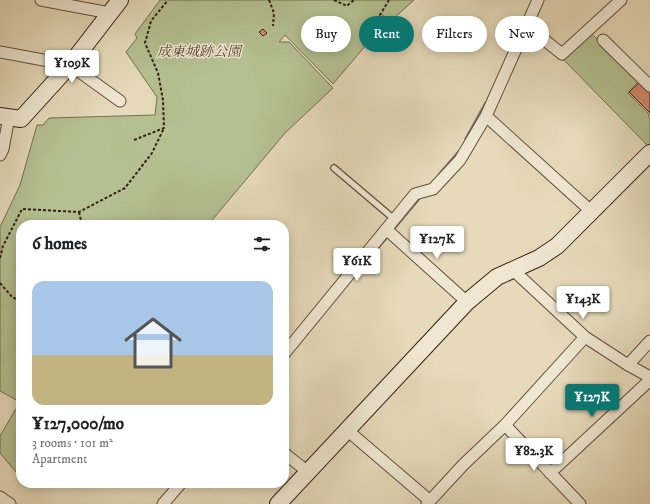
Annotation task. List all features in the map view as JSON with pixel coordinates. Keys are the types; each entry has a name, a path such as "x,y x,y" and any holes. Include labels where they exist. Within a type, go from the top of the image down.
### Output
{"street":[{"path":"41,0 110,13"},
{"path":"0,155 3,149 4,116 21,119 70,65 120,0"},
{"path":"530,16 538,0"},
{"path":"549,44 562,54 622,0"},
{"path":"603,40 650,86"},
{"path":"0,52 70,65 120,101"},
{"path":"289,348 389,232 394,219 415,194 433,188 460,160 486,116 514,52"},
{"path":"486,116 592,212"},
{"path":"278,504 467,302 497,277 539,258 556,246 650,153"},
{"path":"389,232 467,302"},
{"path":"512,269 585,337 628,365 650,376"},
{"path":"347,430 428,503 464,464 506,425 585,337"},
{"path":"628,365 650,341"},
{"path":"550,473 650,380"},
{"path":"506,425 580,504"},
{"path":"289,457 308,472"},
{"path":"163,504 177,488"},
{"path":"0,497 10,504"}],"lane":[{"path":"334,168 394,219"}],"path":[{"path":"16,220 22,209 79,212 125,188 152,154 164,128 163,100 158,73 145,44 151,21 168,0"},
{"path":"269,0 274,13 273,26"},
{"path":"334,0 347,6 354,0"},
{"path":"382,16 380,15 389,0"},
{"path":"134,140 164,128"},
{"path":"79,212 81,220"},
{"path":"0,258 3,246 16,221"},
{"path":"0,283 13,298 16,298"}],"green space":[{"name":"成東城跡公園","path":"160,0 414,0 396,16 359,16 360,52 333,84 302,52 351,52 351,16 301,16 301,51 285,35 279,42 289,42 333,88 285,133 212,220 16,220 16,400 0,391 0,227 20,185 37,125 43,125 49,118 155,115 157,97 126,52 137,38 135,34"},
{"path":"591,33 639,81 628,93 650,115 648,116 650,118 650,144 648,146 563,59"},
{"path":"16,409 16,472 0,453 0,436"}],"building":[{"path":"263,29 267,33 263,36 259,32"},
{"path":"640,82 650,92 650,113 629,92"}],"waterway":[{"path":"466,139 486,103"},
{"path":"440,174 459,152"},
{"path":"375,251 421,196"}]}
